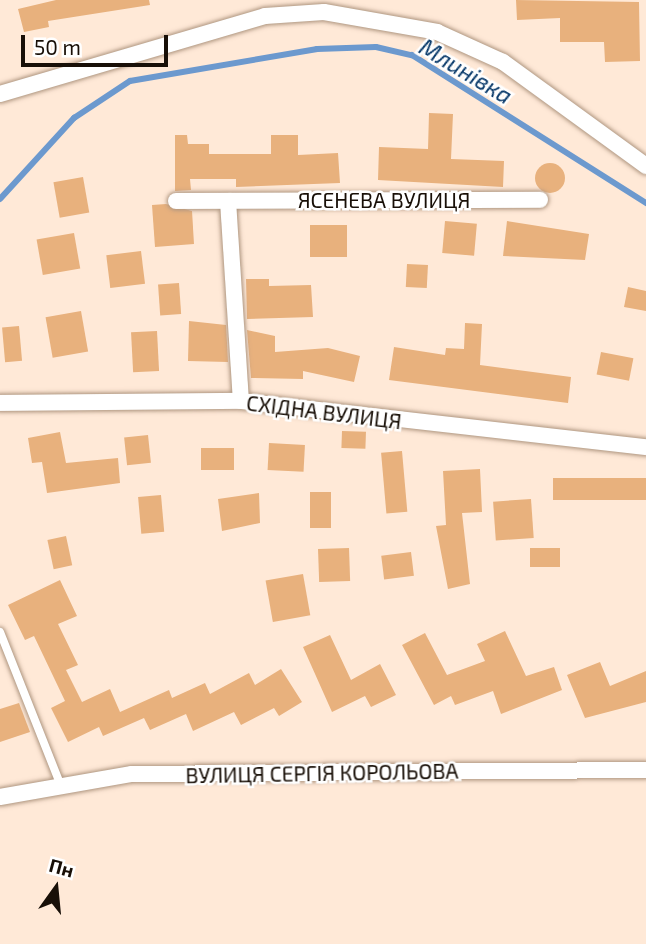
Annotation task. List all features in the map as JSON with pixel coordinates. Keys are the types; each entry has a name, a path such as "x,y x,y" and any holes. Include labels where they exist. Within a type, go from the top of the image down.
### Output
{"street":[{"path":"0,94 265,16 324,12 437,32 503,62 646,166"},
{"name":"ЯСЕНЕВА ВУЛИЦЯ","path":"176,201 540,200"},
{"path":"228,201 242,401"},
{"name":"СХІДНА ВУЛИЦЯ","path":"0,403 242,401 646,447"},
{"name":"ВУЛИЦЯ СЕРГІЯ КОРОЛЬОВА","path":"0,797 132,774 646,770"}],"lane":[{"path":"0,632 61,786"}],"building":[{"path":"56,0 149,0 150,5 48,21 49,27 24,32 18,9"},
{"path":"516,0 639,2 640,61 605,62 604,42 560,42 560,18 517,20"},
{"path":"429,113 453,114 451,159 504,161 503,187 378,180 379,147 428,149"},
{"path":"175,135 187,135 188,144 209,144 209,154 271,154 271,135 298,135 298,155 338,153 340,183 236,187 236,179 190,179 191,190 175,191"},
{"path":"550,163 556,164 564,172 564,184 556,192 550,193 544,192 536,184 535,178 536,172 544,164"},
{"path":"83,177 89,212 60,218 53,182"},
{"path":"166,204 192,211 194,244 155,247 152,205"},
{"path":"445,221 477,224 474,256 442,253"},
{"path":"507,221 589,234 585,260 503,256"},
{"path":"310,225 347,225 347,257 310,257"},
{"path":"74,233 80,268 43,275 37,240"},
{"path":"141,251 145,284 110,288 106,255"},
{"path":"407,264 428,265 427,288 406,287"},
{"path":"246,279 269,279 269,286 311,285 313,317 247,319"},
{"path":"179,283 181,314 160,315 158,284"},
{"path":"628,287 646,291 646,311 624,307"},
{"path":"81,311 88,351 53,358 46,317"},
{"path":"189,321 226,325 228,362 188,361"},
{"path":"465,323 482,324 480,365 571,377 568,403 389,380 394,347 445,355 446,348 464,349"},
{"path":"19,326 22,361 5,362 2,327"},
{"path":"247,330 275,336 275,352 328,348 360,356 354,382 303,371 303,379 251,378"},
{"path":"157,331 159,371 133,372 131,332"},
{"path":"601,352 633,358 629,381 597,375"},
{"path":"342,431 366,432 365,449 341,448"},
{"path":"60,432 66,463 118,458 120,483 47,493 42,462 32,463 28,438"},
{"path":"148,435 151,463 127,465 124,438"},
{"path":"269,443 305,445 304,472 268,470"},
{"path":"201,448 234,448 234,470 201,470"},
{"path":"402,451 407,512 386,514 381,453"},
{"path":"480,469 482,512 462,513 470,584 448,589 436,526 446,525 443,471"},
{"path":"553,478 646,478 646,500 553,500"},
{"path":"310,492 331,492 331,528 310,528"},
{"path":"259,493 260,523 222,531 218,499"},
{"path":"161,495 164,532 141,534 138,497"},
{"path":"531,499 534,538 496,541 493,502"},
{"path":"66,536 72,565 54,569 47,540"},
{"path":"349,548 350,581 319,582 318,549"},
{"path":"530,548 560,548 560,567 530,567"},
{"path":"411,552 414,576 384,579 381,556"},
{"path":"303,574 310,615 273,622 266,581"},
{"path":"60,580 77,616 58,624 78,665 66,670 82,702 110,689 120,712 169,690 172,698 205,683 210,694 249,673 255,685 281,669 302,702 279,716 274,708 241,725 234,712 193,731 186,714 150,730 144,718 103,736 99,727 68,742 51,708 65,701 34,636 25,640 8,605"},
{"path":"505,631 526,676 554,667 562,690 501,714 493,691 455,705 451,696 434,705 402,645 425,633 447,675 485,661 477,644"},
{"path":"330,635 351,680 380,664 396,695 371,707 365,696 332,712 303,647"},
{"path":"600,662 610,686 646,671 646,702 585,718 567,675"},
{"path":"19,703 30,732 0,742 0,709"}],"waterway":[{"name":"Млинівка","path":"0,199 74,118 130,81 317,49 376,47 412,55 646,203"}]}
